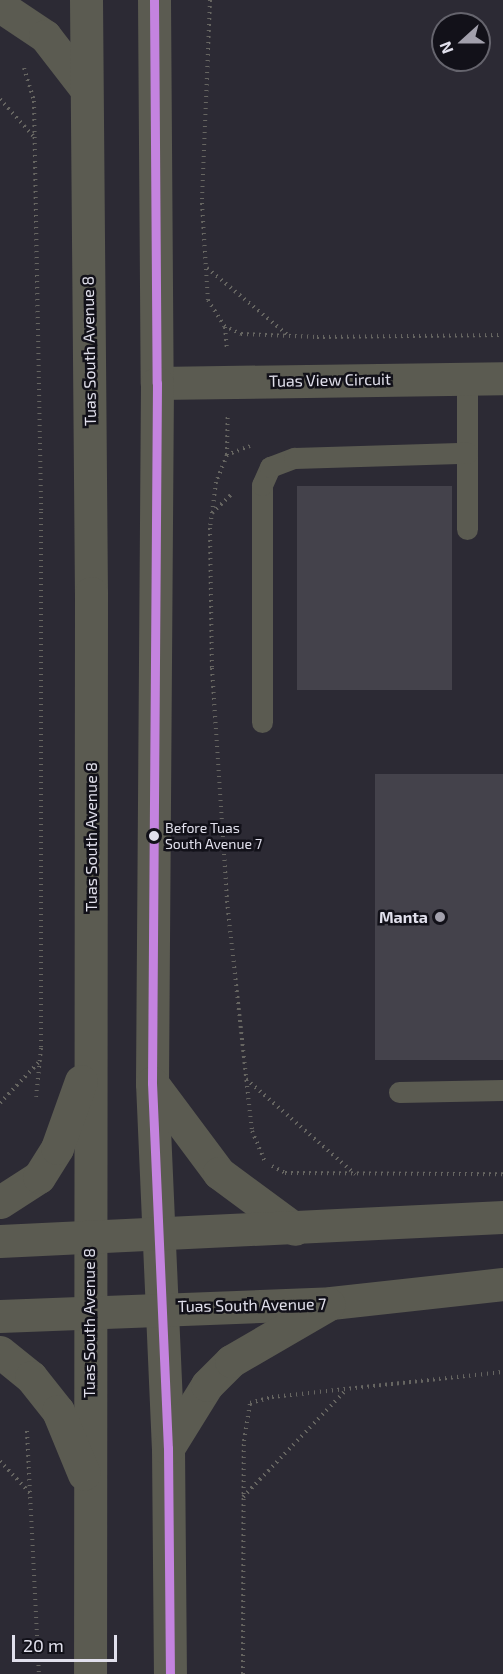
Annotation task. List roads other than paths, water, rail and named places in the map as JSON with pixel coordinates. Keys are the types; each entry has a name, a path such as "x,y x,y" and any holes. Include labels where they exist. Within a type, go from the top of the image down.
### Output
{"street":[{"name":"Tuas South Avenue 8","path":"86,0 91,1055 88,1238 90,1674"},
{"path":"154,0 157,383 152,1083 168,1448 170,1674"},
{"path":"0,6 45,36 86,89"},
{"name":"Tuas View Circuit","path":"157,383 503,378"},
{"path":"0,1202 39,1177 57,1148 91,1055"},
{"path":"152,1083 219,1173 295,1229"},
{"path":"0,1241 295,1229 503,1217"},
{"name":"Tuas South Avenue 7","path":"0,1316 162,1307 331,1303 503,1284"},
{"path":"168,1448 207,1385 231,1361 331,1303"},
{"path":"0,1352 30,1377 58,1411 90,1489"}],"lane":[{"path":"467,378 467,529"},
{"path":"262,722 262,485 270,467 294,458 467,453"},
{"path":"399,1092 503,1090"}],"place":[{"name":"Before Tuas South Avenue 7","path":"154,836"},
{"name":"Manta","path":"440,917"}]}
